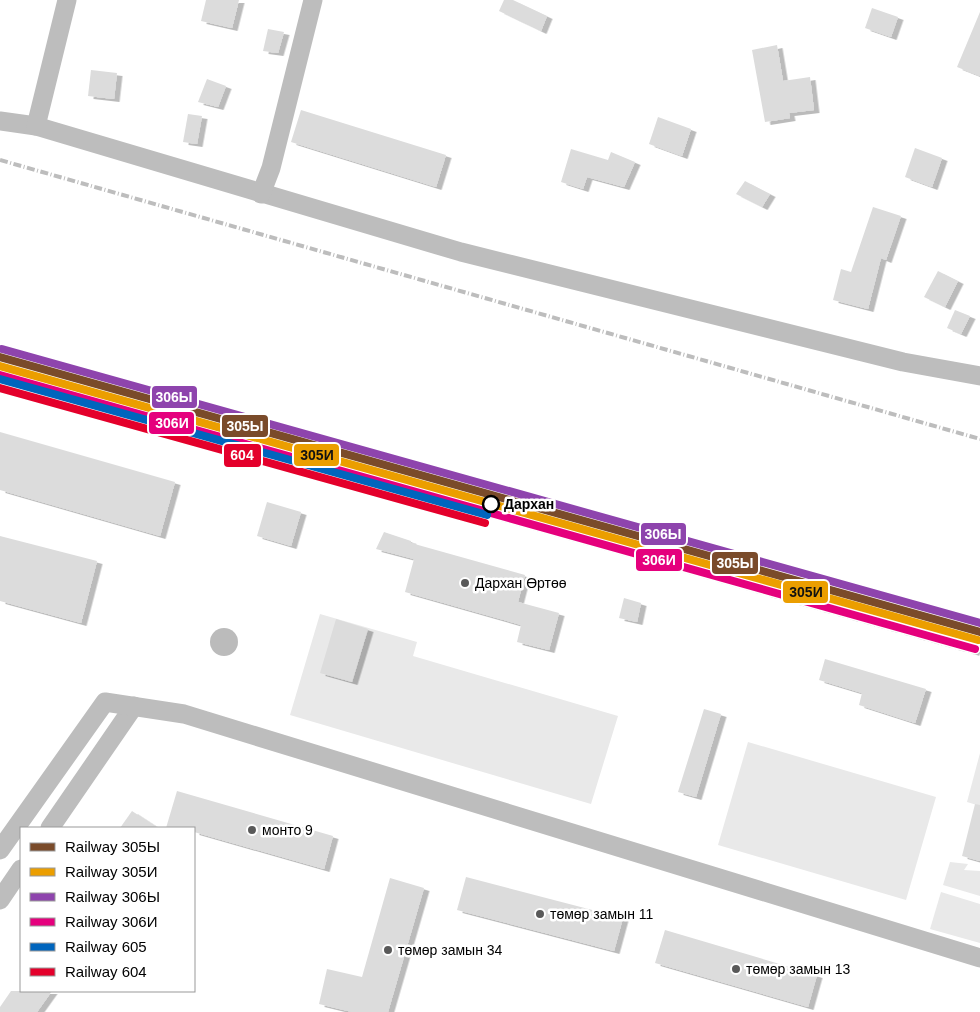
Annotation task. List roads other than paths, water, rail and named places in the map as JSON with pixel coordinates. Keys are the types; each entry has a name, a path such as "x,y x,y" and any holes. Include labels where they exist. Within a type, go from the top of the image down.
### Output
{"street":[{"path":"36,126 63,23 67,0"},
{"path":"63,23 80,0"},
{"path":"261,194 271,168 314,0"},
{"path":"0,121 36,126 461,252 903,362 980,376"},
{"path":"1,846 105,702 184,714 267,738 589,840 980,958"},
{"path":"51,827 134,706"},
{"path":"0,900 20,870"}],"railway":[{"path":"0,160 980,439"},
{"path":"487,515 980,654"}],"rail line":[{"name":"306Ы","path":"2,349 980,623"},
{"name":"305Ы","path":"0,357 980,632"},
{"name":"305И","path":"0,366 978,640"},
{"name":"306И","path":"0,375 975,649"},
{"name":"605","path":"0,379 487,515"},
{"name":"604","path":"0,388 485,523"}],"place":[{"name":"Дархан","path":"491,504"},
{"name":"Дархан Өртөө","path":"465,583"},
{"name":"монто 9","path":"252,830"},
{"name":"төмөр замын 11","path":"540,914"},
{"name":"төмөр замын 34","path":"388,950"},
{"name":"төмөр замын 13","path":"736,969"}]}
